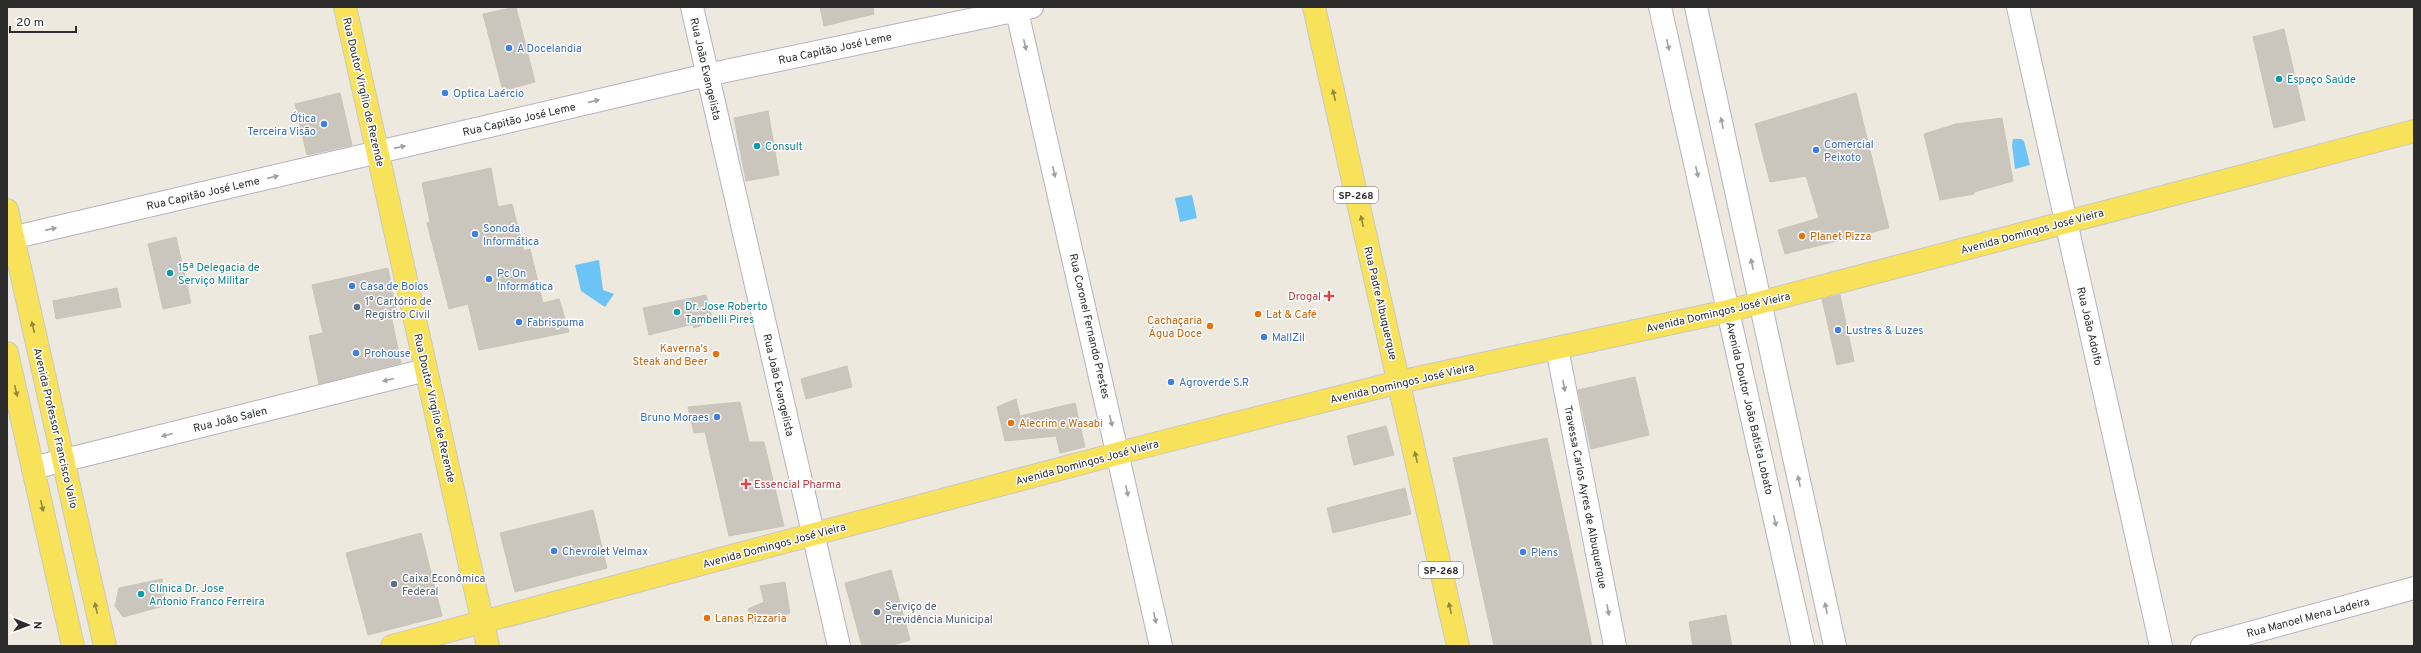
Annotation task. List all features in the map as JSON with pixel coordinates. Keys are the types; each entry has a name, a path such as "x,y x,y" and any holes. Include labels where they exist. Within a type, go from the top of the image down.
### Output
{"main road":[{"name":"Rua Doutor Virgílio de Rezende","path":"345,7 488,646"},
{"name":"Rua Padre Albuquerque","path":"1314,7 1458,646"},
{"name":"Avenida Domingos José Vieira","path":"392,646 1119,453 1399,382 1728,311 2414,131"},
{"name":"Avenida Professor Francisco Valio","path":"7,210 10,239 105,646"},
{"path":"7,353 74,646"}],"street":[{"name":"Rua João Evangelista","path":"692,7 839,646"},
{"name":"Avenida Doutor João Batista Lobato","path":"1660,7 1803,646"},
{"path":"1696,7 1835,646"},
{"name":"Rua João Adolfo","path":"2018,7 2161,646"},
{"name":"Rua Capitão José Leme","path":"10,239 708,75 1022,8"},
{"name":"Rua Coronel Fernando Prestes","path":"1022,8 1161,646"},
{"name":"Travessa Carlos Ayres de Albuquerque","path":"1557,348 1615,646"},
{"name":"Rua João Salen","path":"33,468 426,370"},
{"name":"Rua Manoel Mena Ladeira","path":"2202,646 2414,588"}],"water":[{"path":"2013,139 2021,139 2024,141 2030,165 2015,169 2012,145"},
{"path":"1192,195 1197,218 1180,222 1175,198"},
{"path":"599,260 603,290 614,294 605,307 581,291 575,265"}],"building":[{"name":"A Docelandia","path":"516,7 535,82 503,91 483,14"},
{"path":"820,7 873,7 874,14 824,26"},
{"name":"Espaço Saúde","path":"2284,29 2305,120 2274,128 2253,37"},
{"name":"Ótica Terceira Visão","path":"340,93 352,145 307,155 295,104"},
{"name":"Comercial Peixoto","path":"1856,93 1889,228 1785,254 1778,230 1819,218 1806,176 1770,182 1755,124"},
{"name":"Consult","path":"768,111 779,175 746,181 734,118"},
{"path":"2002,118 2013,181 1974,192 1974,194 1940,200 1924,134 1956,124"},
{"path":"491,168 498,207 512,204 524,251 530,249 543,303 559,299 569,332 479,350 468,304 449,309 427,223 430,222 422,183"},
{"name":"15ª Delegacia de Serviço Militar","path":"176,237 191,303 163,309 148,244"},
{"path":"388,268 396,310 390,311 401,363 319,384 309,336 323,333 312,285"},
{"path":"117,288 121,307 56,319 53,301"},
{"name":"Dr. Jose Roberto Tambelli Pires","path":"706,295 713,321 694,328 693,324 649,335 643,308"},
{"name":"Lustres & Luzes","path":"1840,295 1854,361 1837,365 1822,299"},
{"path":"847,366 852,387 806,399 801,379"},
{"path":"1635,377 1649,435 1591,449 1578,390"},
{"path":"1016,399 1020,416 1075,403 1085,447 1060,453 1056,436 1005,441 997,407"},
{"name":"Essencial Pharma","path":"740,402 749,442 764,442 784,526 729,536 705,432 694,433 688,407"},
{"path":"1386,426 1394,455 1354,465 1347,436"},
{"name":"Plens","path":"1547,438 1592,646 1494,646 1453,458"},
{"path":"1405,488 1411,514 1333,533 1327,508"},
{"name":"Chevrolet Velmax","path":"593,510 607,568 515,592 500,533"},
{"name":"Caixa Econômica Federal","path":"421,533 442,616 368,635 346,553"},
{"name":"Serviço de Previdência Municipal","path":"891,570 910,640 890,646 862,646 845,583"},
{"name":"Clínica Dr. Jose Antonio Franco Ferreira","path":"162,579 167,605 123,617 115,606 119,588"},
{"path":"785,582 790,613 753,624 748,609 764,602 760,586"},
{"path":"1726,615 1732,646 1693,646 1689,622"}],"place":[{"name":"A Docelandia","path":"509,48"},
{"name":"Espaço Saúde","path":"2279,79"},
{"name":"Optica Laércio","path":"445,93"},
{"name":"Ótica Terceira Visão","path":"324,124"},
{"name":"Consult","path":"757,146"},
{"name":"Comercial Peixoto","path":"1816,150"},
{"name":"Sonoda Informática","path":"475,234"},
{"name":"Planet Pizza","path":"1802,236"},
{"name":"15ª Delegacia de Serviço Militar","path":"170,273"},
{"name":"Pc On Informática","path":"489,279"},
{"name":"Casa de Bolos","path":"352,286"},
{"name":"Drogal","path":"1329,296"},
{"name":"1° Cartório de Registro Civil","path":"357,307"},
{"name":"Dr. Jose Roberto Tambelli Pires","path":"677,312"},
{"name":"Lat & Café","path":"1258,314"},
{"name":"Fabrispuma","path":"519,322"},
{"name":"Cachaçaria Água Doce","path":"1210,326"},
{"name":"Lustres & Luzes","path":"1838,330"},
{"name":"MallZil","path":"1264,337"},
{"name":"Prohouse","path":"356,353"},
{"name":"Kaverna's Steak and Beer","path":"716,354"},
{"name":"Agroverde S.R","path":"1171,382"},
{"name":"Bruno Moraes","path":"717,417"},
{"name":"Alecrim e Wasabi","path":"1011,423"},
{"name":"Essencial Pharma","path":"746,484"},
{"name":"Chevrolet Velmax","path":"554,551"},
{"name":"Plens","path":"1523,552"},
{"name":"Caixa Econômica Federal","path":"394,584"},
{"name":"Clínica Dr. Jose Antonio Franco Ferreira","path":"141,594"},
{"name":"Serviço de Previdência Municipal","path":"877,612"},
{"name":"Lanas Pizzaria","path":"707,618"}]}
